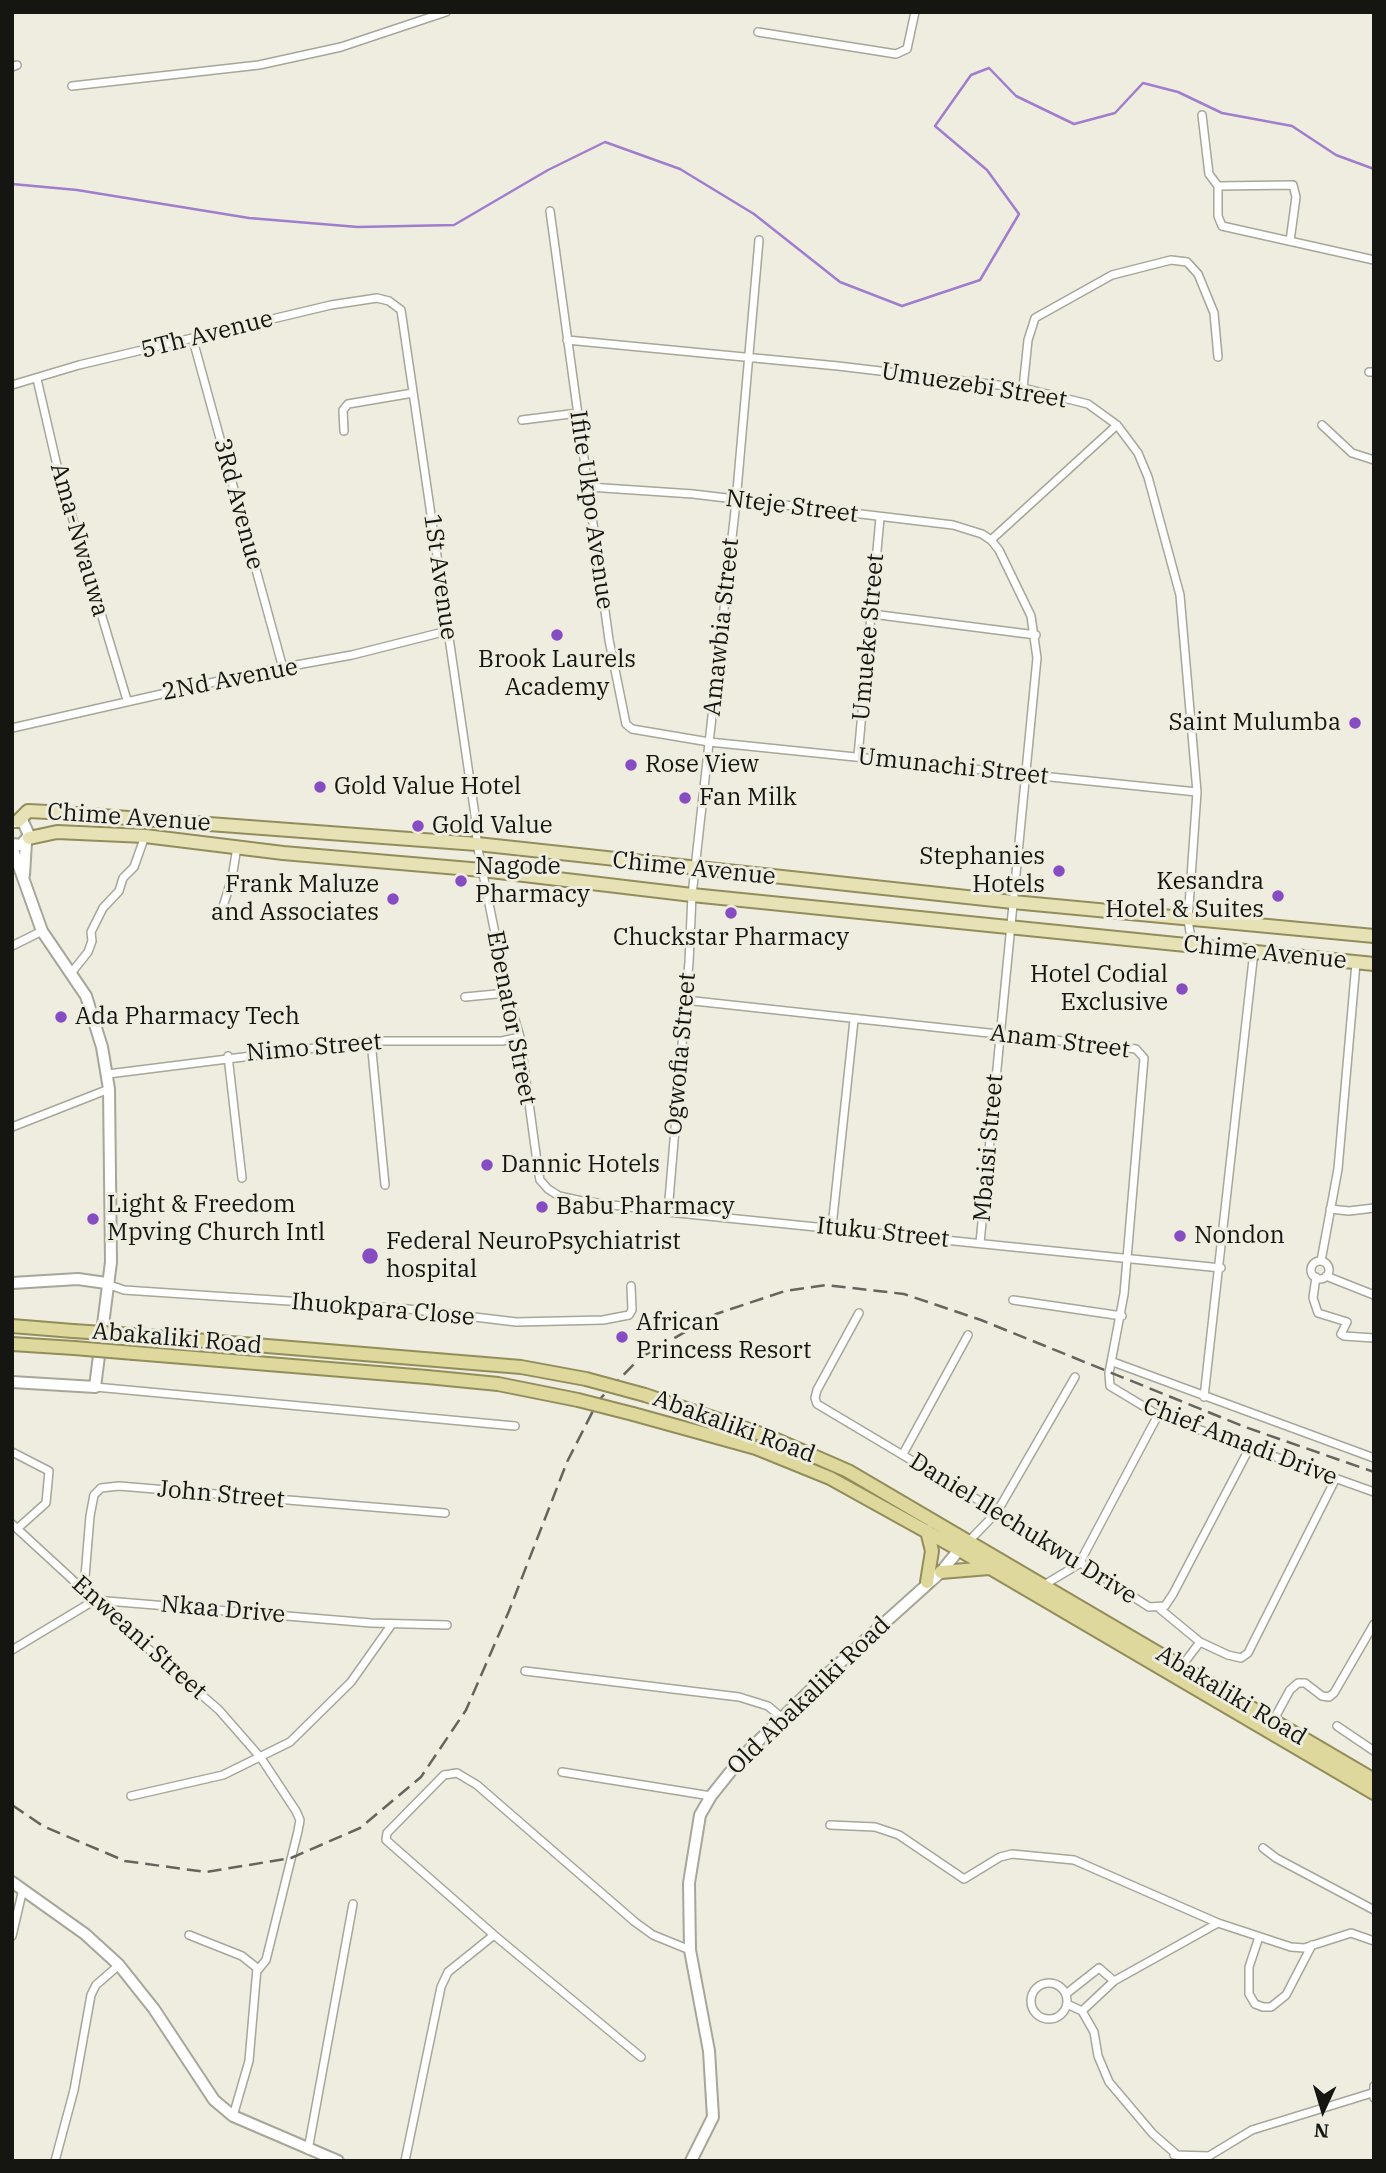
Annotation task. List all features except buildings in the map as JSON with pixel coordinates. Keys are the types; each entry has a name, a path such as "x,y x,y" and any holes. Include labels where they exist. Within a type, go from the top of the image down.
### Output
{"highway":[{"name":"Abakaliki Road","path":"12,1326 521,1367 586,1379 645,1395 770,1437 826,1461 964,1545 1044,1585 1374,1780"},
{"name":"Abakaliki Road","path":"12,1344 498,1384 633,1414 796,1462 927,1531 964,1545 990,1568 1374,1793"},
{"path":"927,1531 932,1551 927,1582"},
{"path":"941,1572 990,1568"}],"main road":[{"name":"Chime Avenue","path":"15,822 29,811 477,844 1188,920 1374,936"},
{"path":"12,1382 94,1387 106,1283 111,1262 108,1074 86,996 42,931 23,881 12,845 27,840 27,826 15,822"},
{"name":"Chime Avenue","path":"23,881 27,840 57,832 145,836 1374,964"},
{"path":"12,1283 78,1279 106,1283"},
{"name":"Old Abakaliki Road","path":"691,2161 713,2117 709,2051 690,1950 692,1855 700,1815 710,1796 743,1756 781,1717 941,1572 964,1545"},
{"path":"12,1882 85,1934 120,1965 154,2009 214,2100 233,2116 338,2161"}],"street":[{"path":"72,86 259,65 341,47 446,12"},
{"path":"758,32 896,54 907,49 915,12"},
{"path":"1202,115 1209,174 1218,186 1218,216 1222,226 1374,260"},
{"path":"1218,186 1293,186 1296,197 1290,240"},
{"name":"Ifite Ukpo Avenue","path":"550,211 609,640 626,724 640,732 709,742"},
{"name":"Amawbia Street","path":"692,895 736,502 759,240"},
{"path":"1023,388 1027,340 1035,318 1112,275 1171,260 1187,262 1198,274 1214,313 1218,357"},
{"name":"5Th Avenue","path":"12,386 79,365 331,305 377,298 389,301 401,310"},
{"name":"1St Avenue","path":"401,310 477,822 477,844"},
{"name":"3Rd Avenue","path":"193,340 283,668"},
{"name":"Umuezebi Street","path":"567,340 838,366 1023,388 1095,407 1117,425 1138,453 1148,478 1180,595 1197,792 1188,920 1192,944"},
{"name":"Ama-Nwauwa","path":"37,379 58,470 128,700"},
{"path":"344,430 343,410 348,404 413,393"},
{"path":"522,420 578,413"},
{"path":"1013,902 1036,635 1031,616 992,540 1117,425"},
{"path":"1322,425 1352,453 1374,460"},
{"name":"Nteje Street","path":"589,487 692,494 736,502 953,525 992,540"},
{"name":"Umueke Street","path":"858,756 880,518"},
{"path":"872,614 1036,635"},
{"name":"2Nd Avenue","path":"12,728 128,700 352,655 447,631"},
{"name":"Umunachi Street","path":"709,742 1197,792"},
{"path":"72,972 84,960 92,941 91,932 103,908 119,891 123,878 135,867 145,836"},
{"name":"Ebenator Street","path":"477,844 507,993 520,1037 540,1180 548,1189"},
{"path":"220,916 232,878 237,847"},
{"name":"Ogwofia Street","path":"668,1212 692,895"},
{"name":"Mbaisi Street","path":"981,1242 1013,902"},
{"path":"12,946 42,931"},
{"path":"1204,1397 1221,1268 1254,951"},
{"path":"1321,1261 1336,1186 1356,963"},
{"path":"465,997 507,993"},
{"name":"Anam Street","path":"685,1000 853,1020 1108,1044 1136,1049 1142,1053 1122,1316 1110,1386"},
{"path":"832,1227 853,1020"},
{"name":"Nimo Street","path":"108,1074 228,1056 371,1041 502,1041 520,1037"},
{"path":"371,1041 385,1185"},
{"path":"228,1056 242,1178"},
{"path":"12,1127 109,1089"},
{"name":"Ituku Street","path":"548,1189 559,1196 582,1201 668,1212 1221,1268"},
{"path":"1330,1209 1349,1211 1374,1208"},
{"path":"1321,1261 1329,1267 1326,1276"},
{"path":"1321,1261 1315,1263 1311,1269 1316,1278 1313,1298 1318,1313 1348,1322 1341,1334 1344,1336 1374,1338"},
{"path":"1316,1278 1326,1276 1374,1295"},
{"name":"Ihuokpara Close","path":"106,1283 124,1290 408,1309 516,1322 603,1320 629,1315 632,1310 631,1286"},
{"path":"1013,1300 1122,1316"},
{"name":"Daniel Ilechukwu Drive","path":"859,1313 817,1390 816,1401 1149,1607 1160,1609 1173,1594 1250,1449"},
{"path":"903,1454 968,1335"},
{"path":"1113,1362 1374,1458"},
{"path":"964,1545 997,1511 1075,1377"},
{"name":"Chief Amadi Drive","path":"1110,1386 1158,1415 1374,1492"},
{"path":"94,1387 515,1426"},
{"path":"1044,1585 1079,1564 1158,1415"},
{"path":"12,1452 49,1471 46,1503 15,1526"},
{"path":"1160,1609 1200,1642 1241,1658 1248,1653 1335,1480"},
{"name":"John Street","path":"85,1589 90,1516 94,1495 101,1488 119,1486 445,1513"},
{"name":"Enweani Street","path":"15,1526 219,1710 261,1758 300,1820 266,1960 257,1971 249,2061 233,2116"},
{"path":"12,1650 95,1600"},
{"name":"Nkaa Drive","path":"95,1600 392,1624 447,1625"},
{"path":"131,1796 223,1775 290,1742 313,1723 351,1682 392,1624"},
{"path":"1273,1721 1290,1690 1298,1683 1305,1683 1322,1696 1329,1697 1334,1693 1374,1624"},
{"path":"1181,1667 1200,1642"},
{"path":"525,1671 739,1697 768,1706 781,1717"},
{"path":"1337,1726 1374,1751"},
{"path":"562,1772 710,1796"},
{"path":"641,2057 494,1936 386,1840 387,1833 447,1773 457,1773 477,1784 653,1935 690,1950"},
{"path":"830,1825 875,1827 899,1835 964,1879 1000,1857 1012,1854 1074,1860 1218,1923 1291,1947 1312,1945 1351,1933 1374,1941"},
{"path":"1263,1847 1276,1858 1374,1909"},
{"path":"12,1936 23,1889"},
{"path":"308,2150 353,1903"},
{"path":"1082,2011 1114,1981 1218,1923"},
{"path":"189,1934 242,1956 254,1964 257,1971"},
{"path":"405,2161 441,1987 448,1972 494,1936"},
{"path":"1259,1937 1249,1967 1249,1994 1255,2004 1263,2007 1271,2007 1286,1995 1312,1945"},
{"path":"55,2161 74,2090 91,1996 96,1984 120,1965"},
{"path":"1066,1994 1099,1968 1114,1981"},
{"path":"1050,1982 1060,1985 1066,1994 1067,2004 1057,2017 1042,2018 1034,2012 1030,2002 1032,1992 1040,1984 1050,1982"},
{"path":"1067,2004 1082,2011 1094,2032 1098,2056 1108,2082 1174,2155 1184,2161"},
{"path":"1174,2155 1209,2158 1252,2130 1373,2092"}],"waterway":[{"path":"12,184 77,190 249,218 358,227 454,225 548,170 605,142 680,169 754,214 840,282 902,306 980,280 1019,214 987,170 935,126 971,75 989,68 1016,96 1074,124 1115,113 1143,83 1178,92 1222,113 1292,126 1336,155 1374,169"}],"railway":[{"path":"12,1805 43,1826 125,1861 206,1872 291,1858 360,1828 421,1777 466,1710 509,1611 567,1462 598,1401 640,1358 716,1314 785,1291 826,1285 904,1294 981,1320 1245,1427 1374,1472"}],"place":[{"name":"Brook Laurels Academy","path":"557,635"},
{"name":"Saint Mulumba","path":"1355,723"},
{"name":"Rose View","path":"631,765"},
{"name":"Gold Value Hotel","path":"320,787"},
{"name":"Fan Milk","path":"685,798"},
{"name":"Gold Value","path":"418,826"},
{"name":"Stephanies Hotels","path":"1059,871"},
{"name":"Nagode Pharmacy","path":"461,881"},
{"name":"Kesandra Hotel & Suites","path":"1278,896"},
{"name":"Frank Maluze and Associates","path":"393,899"},
{"name":"Chuckstar Pharmacy","path":"731,913"},
{"name":"Hotel Codial Exclusive","path":"1182,989"},
{"name":"Ada Pharmacy Tech","path":"61,1017"},
{"name":"Dannic Hotels","path":"487,1165"},
{"name":"Babu Pharmacy","path":"542,1207"},
{"name":"Light & Freedom Mpving Church Intl","path":"93,1219"},
{"name":"Nondon","path":"1180,1236"},
{"name":"Federal NeuroPsychiatrist hospital","path":"370,1256"},
{"name":"African Princess Resort","path":"622,1337"}]}
